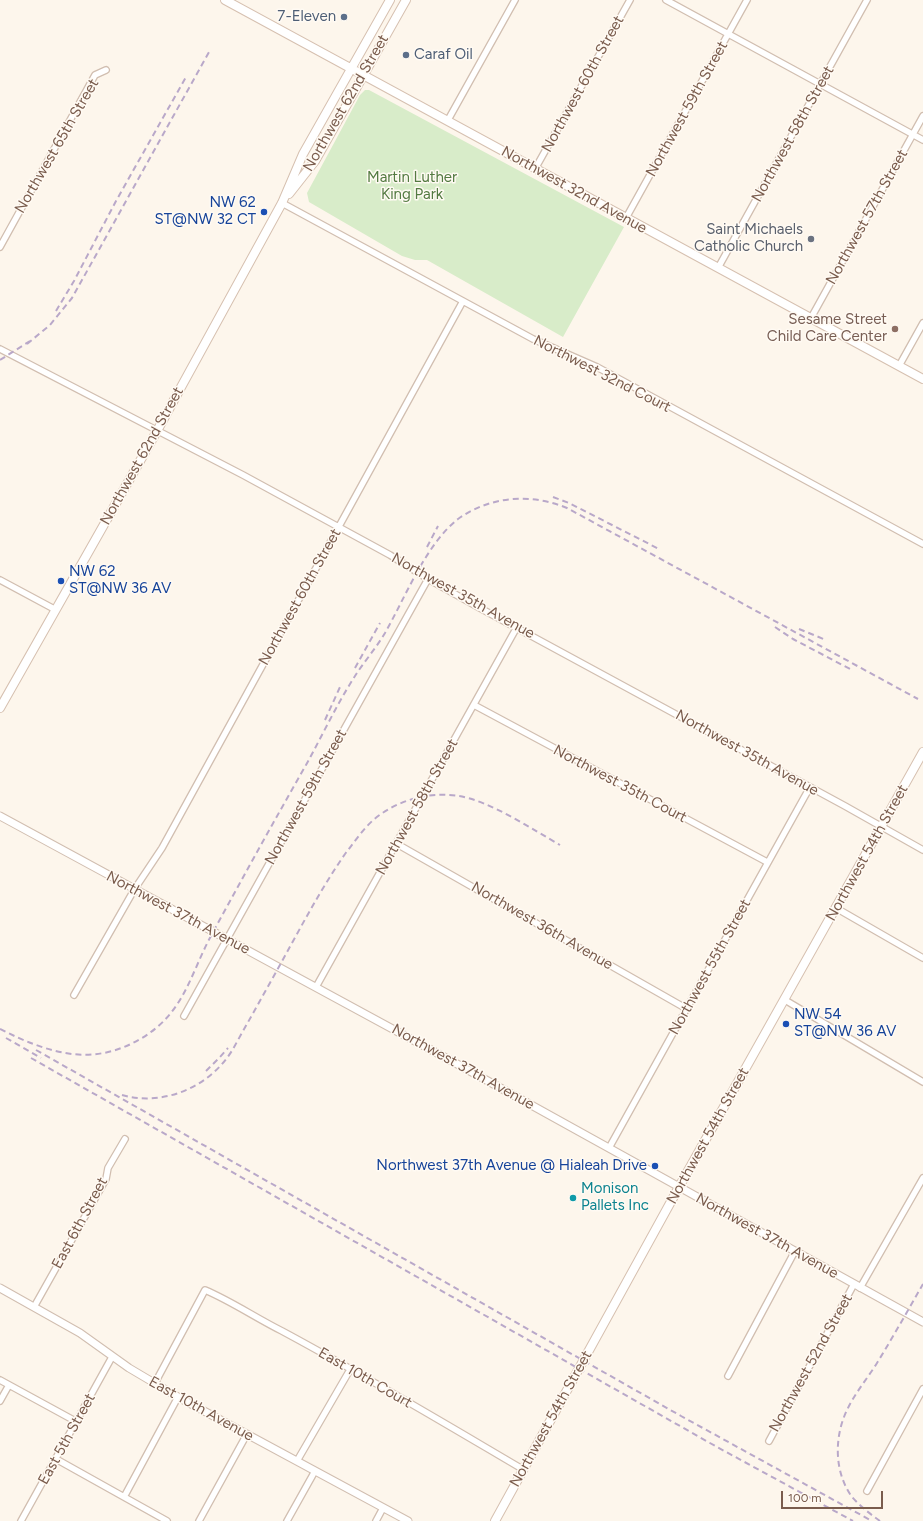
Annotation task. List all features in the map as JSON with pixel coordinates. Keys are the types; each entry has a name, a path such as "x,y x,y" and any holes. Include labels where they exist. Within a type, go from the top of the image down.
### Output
{"main road":[{"name":"Northwest 32nd Avenue","path":"225,0 923,379"},
{"name":"Northwest 62nd Street","path":"0,708 157,431 282,203 303,154 390,0"},
{"name":"Northwest 62nd Street","path":"282,203 315,161 406,0"},
{"name":"Northwest 54th Street","path":"495,1521 679,1187 923,752"}],"street":[{"path":"448,120 515,0"},
{"name":"Northwest 60th Street","path":"535,169 630,0"},
{"path":"666,0 923,140"},
{"name":"Northwest 59th Street","path":"626,218 747,0"},
{"name":"Northwest 58th Street","path":"718,268 867,0"},
{"name":"Northwest 65th Street","path":"0,247 95,75 106,70"},
{"name":"Northwest 57th Street","path":"811,318 923,116"},
{"name":"Northwest 32nd Court","path":"282,203 534,339 597,368 923,544"},
{"name":"Northwest 60th Street","path":"74,995 134,890 162,848 463,301"},
{"path":"899,366 923,323"},
{"name":"Northwest 35th Avenue","path":"0,349 339,527 390,555 428,579 923,850"},
{"name":"Northwest 59th Street","path":"184,1016 428,579"},
{"path":"0,580 56,610"},
{"name":"Northwest 58th Street","path":"316,987 517,627"},
{"name":"Northwest 35th Court","path":"474,705 767,862"},
{"name":"Northwest 55th Street","path":"609,1148 810,787"},
{"name":"Northwest 37th Avenue","path":"0,816 134,890 316,987 923,1322"},
{"name":"Northwest 36th Avenue","path":"397,844 687,1009"},
{"path":"836,908 923,958"},
{"path":"784,1000 923,1082"},
{"name":"East 6th Street","path":"34,1307 106,1179 108,1168 125,1139"},
{"name":"Northwest 52nd Street","path":"769,1441 857,1286 923,1178"},
{"path":"728,1376 795,1251"},
{"name":"East 10th Avenue","path":"0,1288 80,1333 112,1357 178,1397 408,1521"},
{"name":"East 10th Court","path":"154,1383 205,1290 221,1297 351,1368 524,1470"},
{"name":"East 5th Street","path":"21,1521 112,1357"},
{"path":"297,1461 351,1368"},
{"path":"0,1380 77,1422"},
{"path":"0,1401 9,1385"},
{"path":"867,1492 923,1389"},
{"path":"124,1497 178,1397"},
{"path":"199,1521 247,1434"},
{"path":"56,1460 168,1521"},
{"path":"287,1521 315,1471"},
{"path":"376,1521 383,1508"}],"green space":[{"name":"Martin Luther King Park","path":"365,90 369,90 624,227 563,337 427,260 415,260 402,256 309,202 307,193 360,95"}],"railway":[{"path":"27,344 50,325 72,298 209,52"},
{"path":"56,311 186,77"},
{"path":"0,360 30,341"},
{"path":"553,497 569,503 659,549"},
{"path":"0,1029 35,1045 70,1054 88,1055 105,1053 124,1047 142,1038 156,1028 168,1016 185,991 212,934 342,698 355,676 385,633 426,557 446,530 458,519 483,505 497,501 525,499 539,500 567,508 918,699"},
{"path":"427,547 438,526"},
{"path":"355,668 380,623"},
{"path":"775,627 793,639 850,669"},
{"path":"799,629 826,640"},
{"path":"325,720 340,687"},
{"path":"122,1095 138,1098 154,1098 170,1095 200,1083 224,1062 233,1049 311,909 345,854 366,827 390,808 409,800 429,796 459,796 497,809 560,845"},
{"path":"6,1038 41,1058"},
{"path":"206,1071 228,1048"},
{"path":"36,1050 681,1416 872,1521"},
{"path":"31,1058 717,1447 853,1521"},
{"path":"880,1521 865,1510 852,1497 846,1487 839,1466 838,1443 840,1431 850,1404 877,1363 923,1284"}],"place":[{"name":"7-Eleven","path":"344,17"},
{"name":"Caraf Oil","path":"406,55"},
{"name":"NW 62 ST@NW 32 CT","path":"264,212"},
{"name":"Saint Michaels Catholic Church","path":"811,239"},
{"name":"Sesame Street Child Care Center","path":"895,329"},
{"name":"NW 62 ST@NW 36 AV","path":"61,581"},
{"name":"NW 54 ST@NW 36 AV","path":"786,1024"},
{"name":"Northwest 37th Avenue @ Hialeah Drive","path":"655,1166"},
{"name":"Monison Pallets Inc","path":"573,1198"}]}
